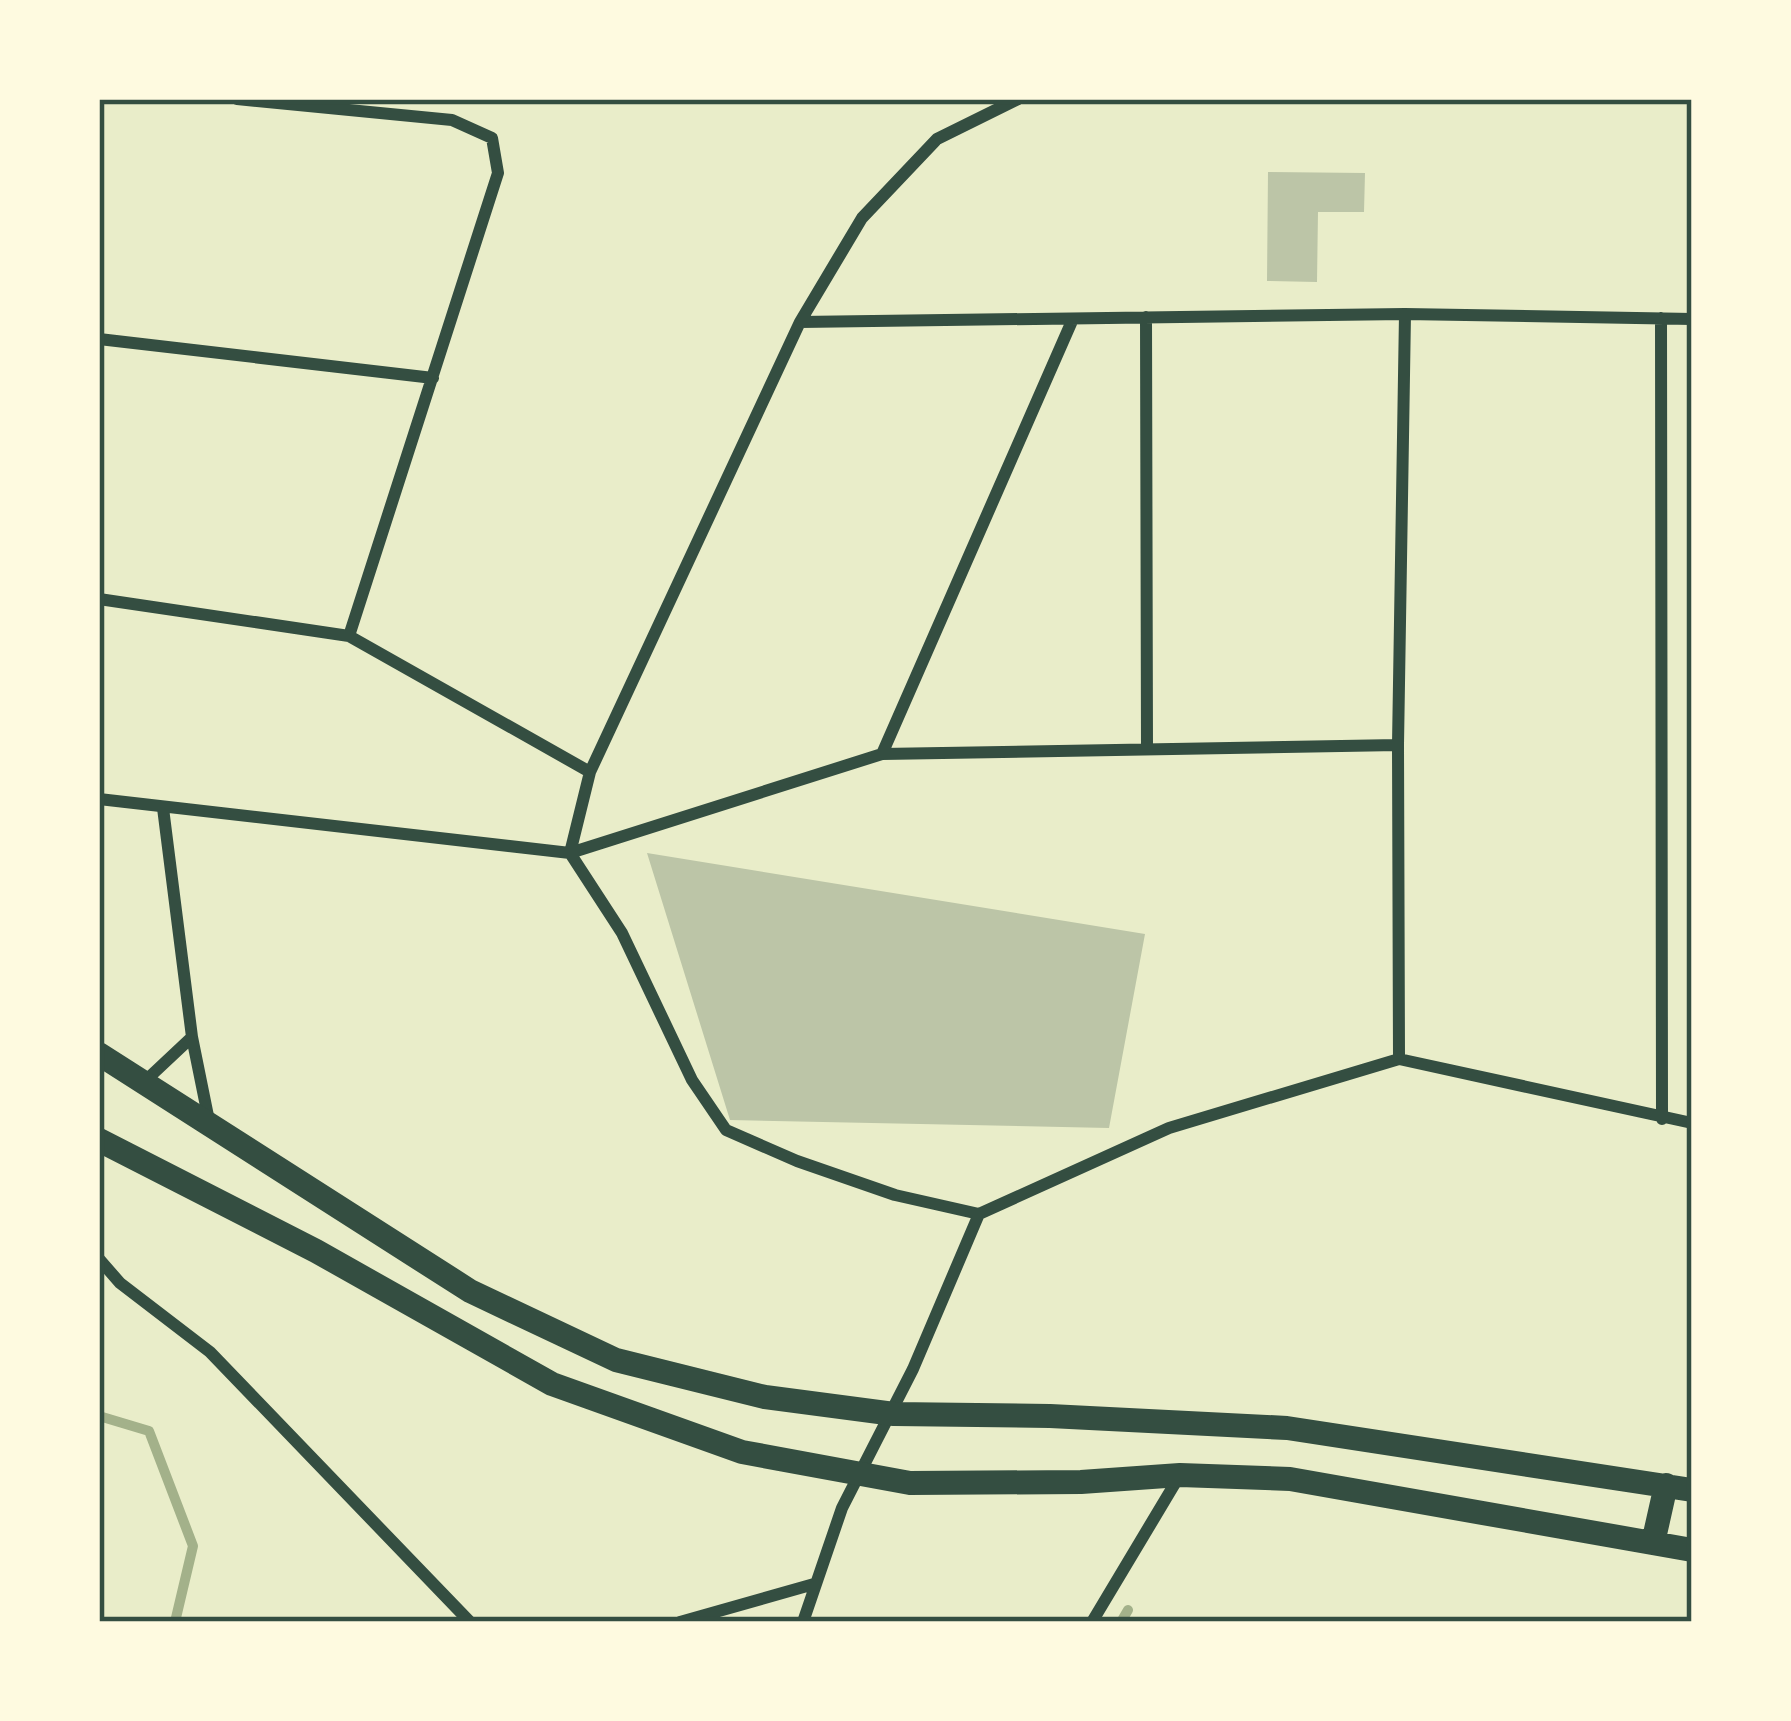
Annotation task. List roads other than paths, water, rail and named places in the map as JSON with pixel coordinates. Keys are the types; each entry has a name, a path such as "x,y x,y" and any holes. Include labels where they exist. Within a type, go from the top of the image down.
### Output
{"main road":[{"path":"99,1054 470,1291 616,1360 743,1391 894,1414 1287,1428 1692,1490"},
{"path":"99,1140 316,1251 552,1384 742,1452 910,1483 1081,1482 1180,1475 1290,1479 1692,1550"},
{"path":"1653,1543 1666,1485"}],"street":[{"path":"237,99 452,120 492,138 498,172 349,636"},
{"path":"1018,99 937,139 862,218 800,322 590,772 570,854 622,933 692,1080 726,1130 895,1195 979,1214 1169,1128 1399,1059 1692,1123"},
{"path":"800,322 1405,314 1692,319"},
{"path":"1399,1059 1405,314"},
{"path":"1146,317 1147,748"},
{"path":"1660,318 1662,1119"},
{"path":"882,754 1072,321"},
{"path":"99,339 433,378"},
{"path":"99,599 349,636 590,772"},
{"path":"99,799 570,854 882,754 1398,745"},
{"path":"164,808 192,1036 210,1129"},
{"path":"143,1083 192,1036"},
{"path":"803,1622 842,1508 913,1369 979,1214"},
{"path":"99,1258 120,1283 210,1352 470,1622"},
{"path":"1092,1622 1180,1475"},
{"path":"680,1622 814,1584"}],"waterway":[{"path":"99,1416 149,1431 193,1546 175,1622"},
{"path":"1121,1622 1128,1610"}]}
